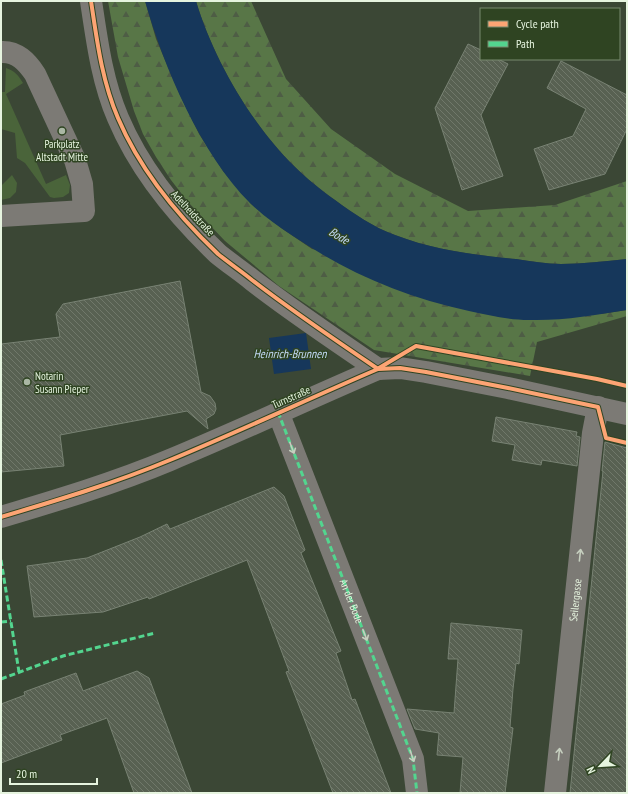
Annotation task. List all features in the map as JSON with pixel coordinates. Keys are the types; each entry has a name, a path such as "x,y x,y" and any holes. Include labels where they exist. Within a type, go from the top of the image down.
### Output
{"street":[{"name":"Adelheidstraße","path":"91,1 101,65 108,92 135,151 146,170 162,192 180,214 219,254 276,299 378,369"},
{"path":"1,52 13,54 22,58 35,74 75,160 82,184 84,211 1,216"},
{"name":"Turnstraße","path":"1,517 59,500 169,460 378,369 400,368 426,372 627,414"},
{"name":"Seilergasse","path":"555,793 598,407"},
{"name":"An der Bode","path":"278,412 413,759 417,793"}],"green space":[{"path":"108,1 145,1 156,39 180,95 199,134 223,171 251,204 281,228 312,249 601,314 627,310 627,316 537,342 530,376 374,350 279,286 225,241 188,202 171,180 143,134 134,111 118,57"},
{"path":"196,1 251,1 286,79 331,129 395,174 468,211 555,205 627,181 627,259 555,264 470,254 425,245 387,232 364,220 314,184 294,166 263,131 235,89 223,67 203,23"},
{"path":"6,68 12,70 23,83 6,94 46,184 66,175 70,185 69,193 63,197 50,197 25,163 17,158 15,133 1,129 1,92 5,92"},
{"path":"12,175 17,183 16,192 10,198 1,200 1,186"}],"water":[{"name":"Bode","path":"145,1 196,1 212,45 223,67 235,89 263,131 278,149 304,175 324,192 371,224 395,235 425,245 470,254 555,264 627,259 627,310 554,320 521,320 491,316 422,299 399,291 356,272 314,249 277,225 255,208 232,183 216,160 186,109 163,54"},
{"name":"Heinrich-Brunnen","path":"306,333 311,369 274,374 269,338"}],"building":[{"path":"468,44 480,50 480,60 500,60 508,64 481,115 503,176 462,190 435,108"},
{"path":"561,61 627,95 627,129 605,174 549,190 534,149 573,136 586,109 547,88"},
{"path":"180,281 201,392 210,396 215,403 216,409 214,414 206,419 208,429 187,411 60,435 64,466 1,472 1,344 60,337 56,314 63,304"},
{"path":"496,417 577,432 576,436 580,437 577,466 542,460 541,465 512,460 515,445 492,441"},
{"path":"605,442 627,448 627,793 570,793 603,471"},
{"path":"274,487 284,496 305,550 301,553 341,651 336,653 352,700 355,699 391,793 333,793 286,672 289,671 247,560 149,599 148,597 103,612 34,617 27,566 87,558 140,537 167,524 170,529"},
{"path":"451,623 522,630 519,664 516,663 513,689 510,727 513,728 505,793 460,793 463,757 437,755 439,733 415,729 407,709 454,713 458,659 448,659"},
{"path":"137,671 149,678 192,793 134,793 107,718 60,735 62,740 1,763 1,704 25,695 24,692 76,673 83,691"}],"marked path":[{"path":"278,412 413,759 417,793"},
{"path":"1,560 19,672"},
{"path":"1,622 11,621"},
{"path":"1,679 63,656 155,633"}],"cycle path":[{"path":"91,1 101,61 112,104 137,156 148,174 174,208 218,254 267,292 378,369"},
{"path":"379,368 416,346 597,379 627,386"},
{"path":"1,517 86,491 170,460 378,369 400,368 426,372 598,407 606,438 627,443"}],"place":[{"name":"Parkplatz Altstadt Mitte","path":"62,131"},
{"name":"Notarin Susann Pieper","path":"27,382"}]}
